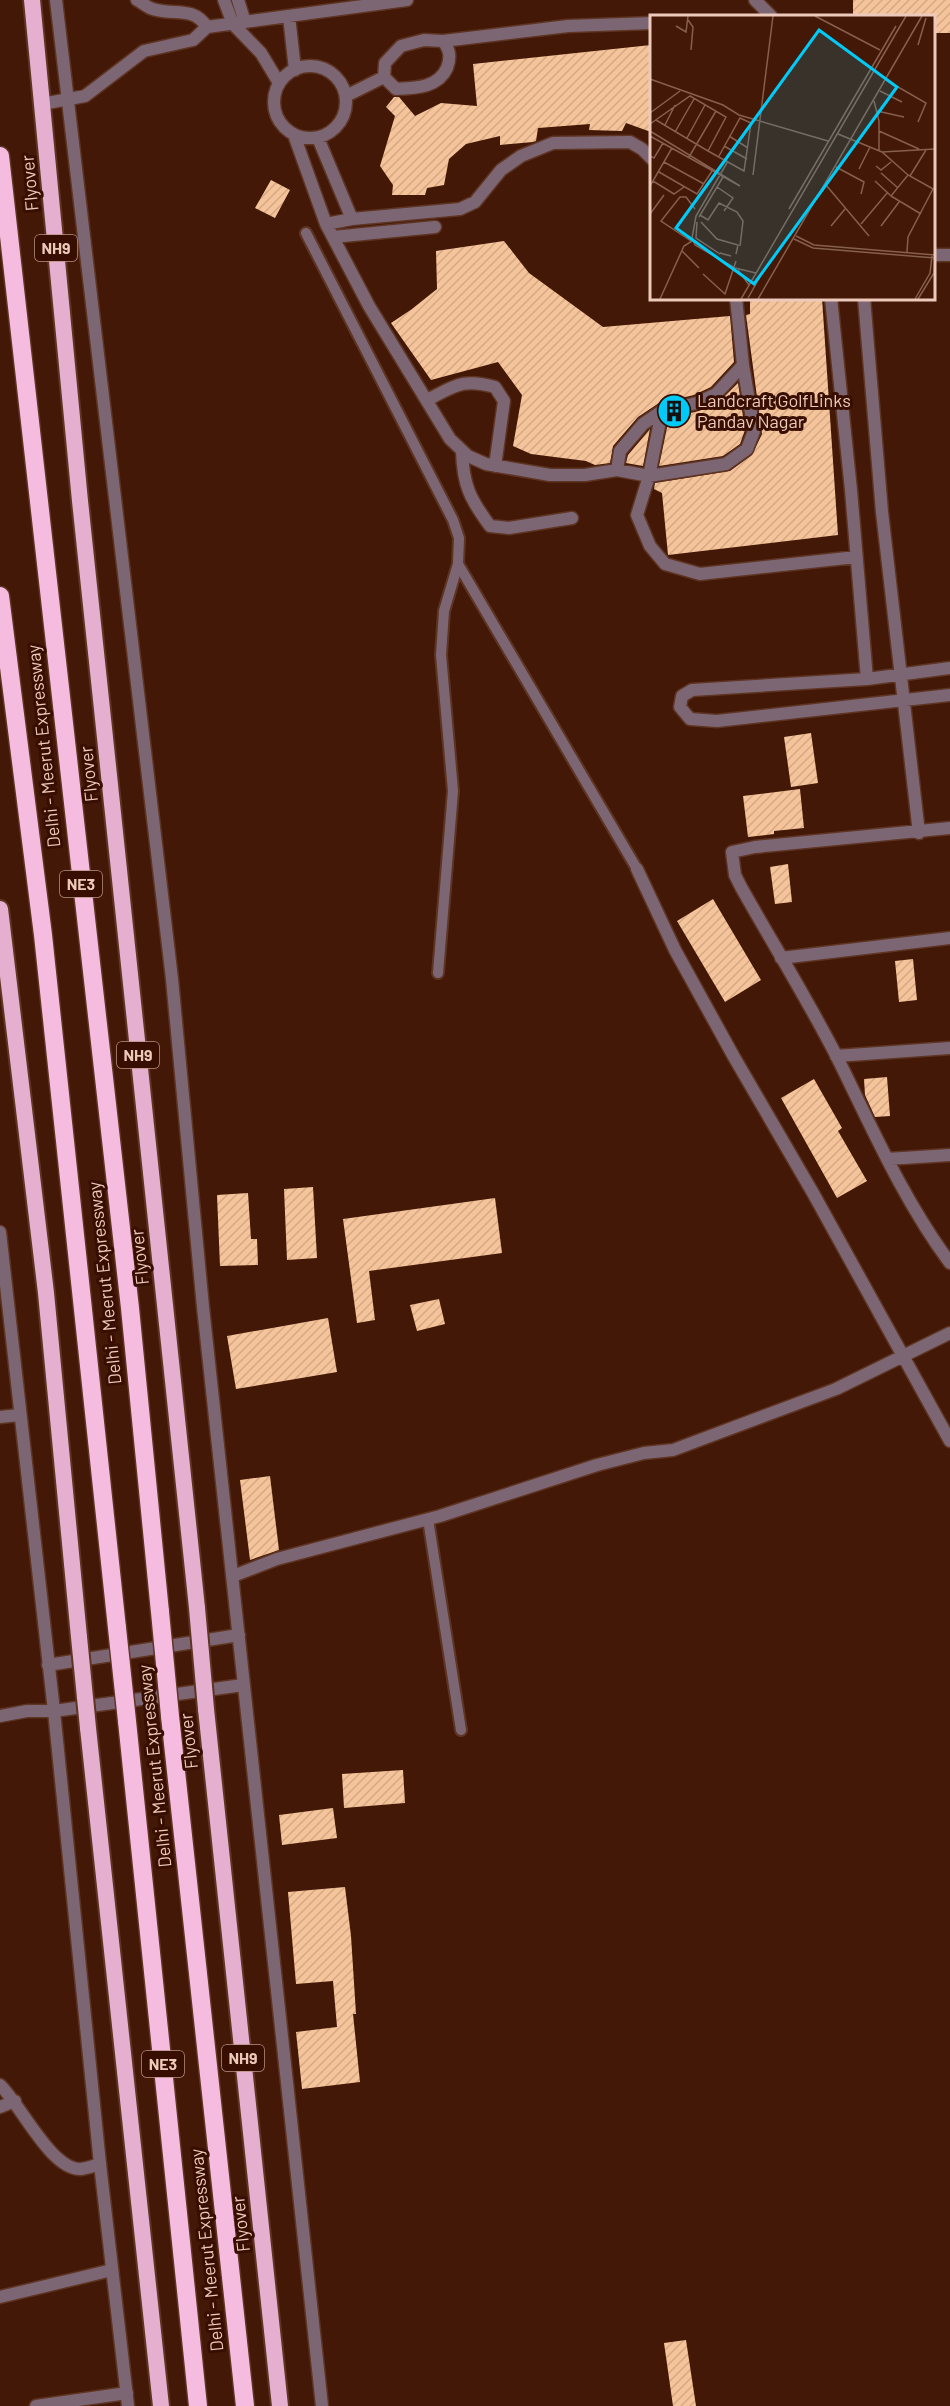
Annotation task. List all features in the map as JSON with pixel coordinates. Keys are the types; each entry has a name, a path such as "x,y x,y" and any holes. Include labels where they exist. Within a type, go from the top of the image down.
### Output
{"highway":[{"name":"NH9","path":"32,0 42,104"},
{"name":"Flyover","path":"42,104 80,501 280,2406"},
{"name":"Delhi - Meerut Expressway","path":"0,156 130,1308 170,1716 245,2406"},
{"name":"Delhi - Meerut Expressway","path":"0,596 43,935 198,2406"},
{"path":"0,909 46,1293 87,1717 161,2406"}],"street":[{"path":"57,0 172,979 203,1307 322,2406"},
{"path":"137,0 151,8 192,14 201,18 207,27"},
{"path":"224,0 279,83"},
{"path":"238,0 239,23"},
{"path":"42,104 85,96 144,51 193,40 207,27 407,0"},
{"path":"755,0 770,15"},
{"path":"288,16 295,70"},
{"path":"384,77 385,63 401,46 424,40 443,41 568,26 650,23"},
{"path":"384,77 396,88 413,88 431,84 443,77 449,63 450,50 443,41"},
{"path":"311,66 323,68 342,84 346,96 343,118 337,127 318,138 294,135 284,128 277,118 274,95 279,83 287,74 295,70 311,66"},
{"path":"346,96 384,77"},
{"path":"294,135 326,224 369,306 450,439 468,456 495,466 550,475 617,470 649,476 726,464 747,449 754,431 743,365 736,300"},
{"path":"318,138 352,219"},
{"path":"326,224 352,219 460,208 475,202 501,170 521,156 553,143 630,142 642,149 650,158"},
{"path":"333,237 435,227"},
{"path":"831,300 867,678"},
{"path":"864,300 882,512 920,833"},
{"path":"617,470 620,451 643,423 662,411 697,403 716,394 743,365"},
{"path":"427,400 459,384 474,381 495,387 504,401 495,466"},
{"path":"662,411 649,476 637,515 650,546 665,564 700,574 856,557"},
{"path":"462,451 463,477 476,506 490,526 509,528 572,518"},
{"path":"950,668 867,678 692,690 682,696 680,707 690,719 717,721 950,695"},
{"path":"950,828 920,833 755,847 732,852 735,875 836,1056 887,1159 935,1243 950,1263"},
{"path":"637,869 675,950 734,1058 904,1355 950,1441"},
{"path":"781,957 950,938"},
{"path":"836,1056 950,1048"},
{"path":"887,1159 950,1155"},
{"path":"0,1232 128,2406"},
{"path":"233,1576 277,1559 428,1519 597,1465 644,1453 673,1450 836,1389 950,1333"},
{"path":"0,1418 19,1415"},
{"path":"48,1665 238,1635"},
{"path":"0,1716 27,1711 54,1712 243,1685"},
{"path":"0,2085 15,2101 50,2151 65,2165 80,2169 100,2164"},
{"path":"0,2107 15,2101"},
{"path":"0,2297 112,2270"},
{"path":"36,2406 127,2393"}],"lane":[{"path":"306,233 453,520 459,537 458,564 444,611 441,655 453,790 438,973"},
{"path":"458,564 637,869"},
{"path":"428,1519 460,1730"}],"building":[{"path":"853,0 950,0 950,33 935,33 935,15 853,15"},
{"path":"650,45 650,132 626,123 622,131 589,130 590,124 538,128 536,141 533,142 500,145 500,136 466,144 449,159 444,185 427,188 425,195 392,195 393,185 380,166 395,116 386,107 394,97 399,97 415,116 441,103 477,106 473,64"},
{"path":"271,180 290,190 275,218 255,208"},
{"path":"504,241 529,273 603,327 730,316 734,362 711,387 694,395 659,403 638,417 613,446 610,463 595,465 586,461 531,454 513,446 522,395 498,362 431,380 391,323 437,289 436,251"},
{"path":"750,300 822,300 838,535 668,555 662,493 654,489 655,483 730,471 752,455 762,434 746,315 750,314"},
{"path":"738,383 745,430 740,444 723,456 659,466 669,418 699,411 720,401"},
{"path":"650,429 643,466 626,463 628,455"},
{"path":"811,733 818,783 791,787 784,737"},
{"path":"800,789 804,828 748,837 743,796"},
{"path":"788,864 792,902 775,904 770,867"},
{"path":"713,899 761,980 725,1002 677,921"},
{"path":"913,959 917,1000 899,1002 895,961"},
{"path":"887,1077 890,1116 875,1117 865,1095 864,1079"},
{"path":"814,1079 842,1128 838,1131 867,1181 837,1198 781,1098"},
{"path":"313,1187 317,1258 287,1260 284,1189"},
{"path":"248,1193 251,1239 257,1239 258,1265 220,1266 217,1195"},
{"path":"495,1198 502,1253 369,1271 375,1320 357,1323 343,1219"},
{"path":"439,1299 445,1324 417,1331 410,1305"},
{"path":"328,1318 337,1372 236,1389 227,1336"},
{"path":"270,1476 279,1550 250,1560 240,1480"},
{"path":"403,1770 405,1803 344,1808 342,1774"},
{"path":"333,1808 337,1838 282,1845 279,1815"},
{"path":"345,1887 351,1936 356,2014 353,2014 360,2082 302,2089 296,2032 337,2027 333,1981 296,1984 288,1892"},
{"path":"686,2340 696,2406 673,2406 664,2343"}],"place":[{"name":"Landcraft GolfLinks Pandav Nagar","path":"674,411"}]}
